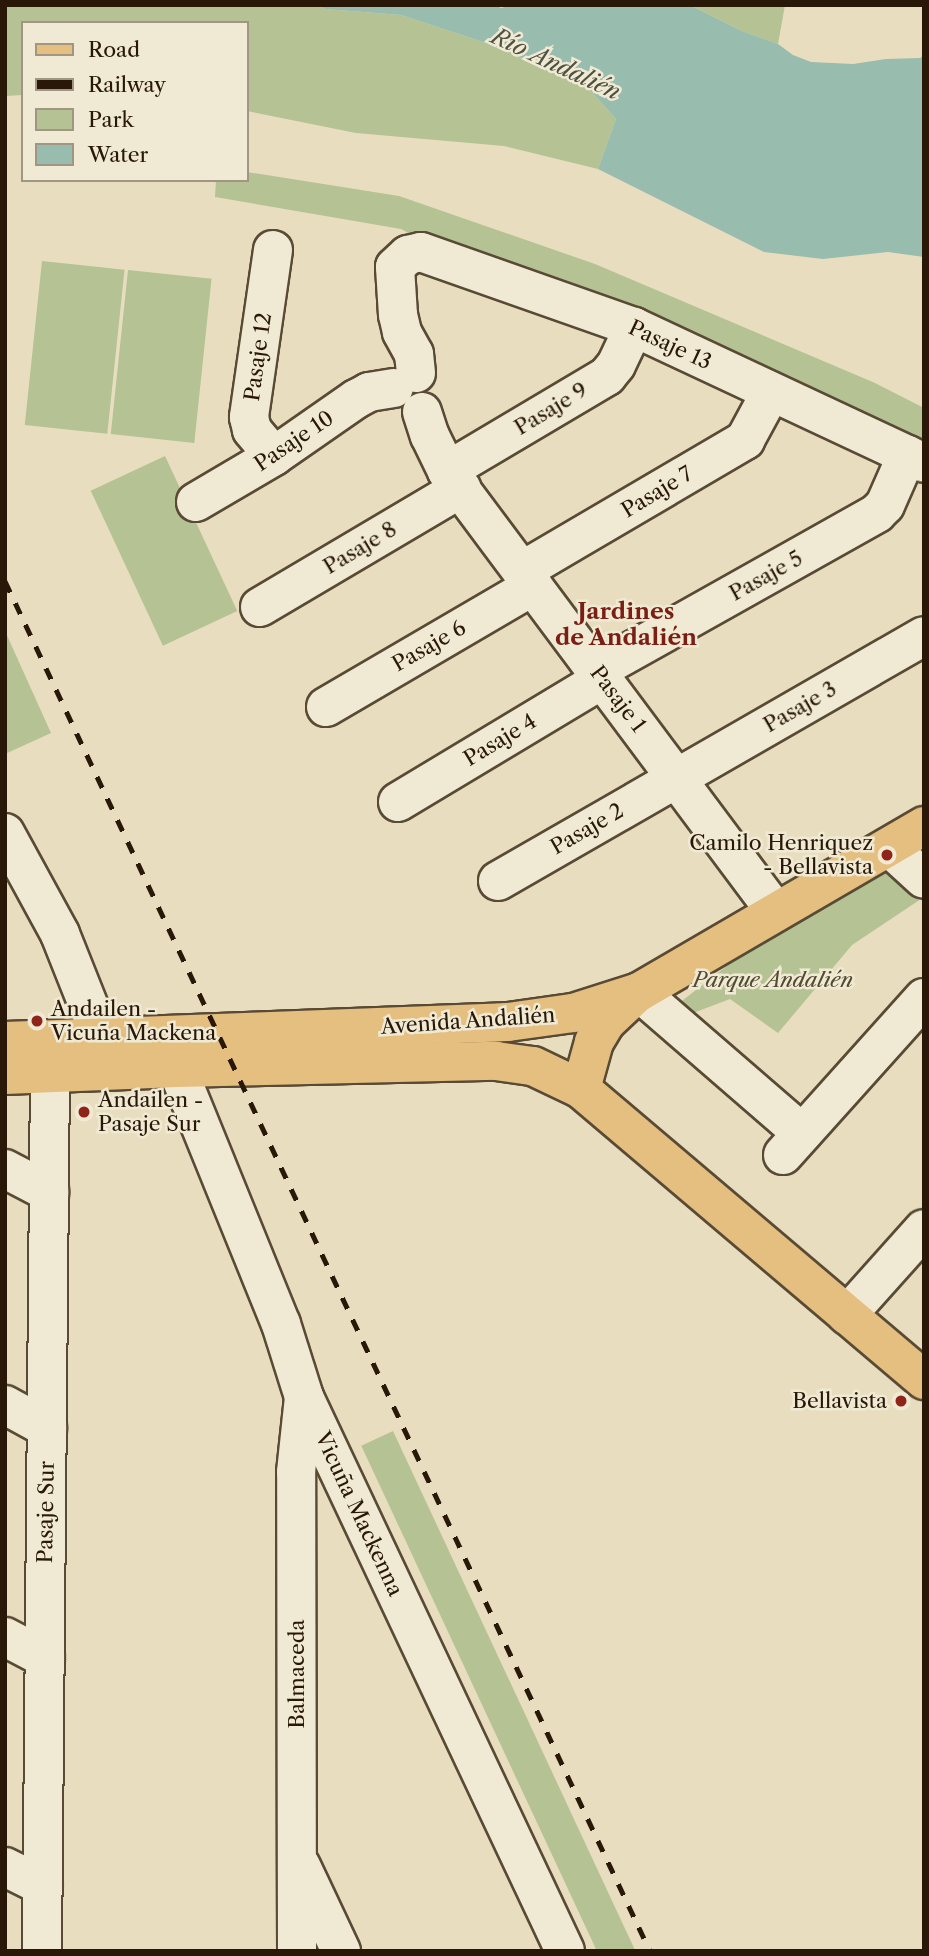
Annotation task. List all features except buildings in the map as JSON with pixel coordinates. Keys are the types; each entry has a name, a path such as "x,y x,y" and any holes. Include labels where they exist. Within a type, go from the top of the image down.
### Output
{"main road":[{"name":"Avenida Andalién","path":"5,1041 547,1019 639,992 924,826"},
{"path":"639,992 621,1006 594,1042 581,1089 924,1380"},
{"name":"Avenida Andalién","path":"5,1076 177,1068 496,1061 533,1066 581,1089"}],"street":[{"name":"Pasaje 12","path":"274,250 249,417 252,430 274,456"},
{"name":"Pasaje 13","path":"408,255 421,252 634,327 915,459"},
{"name":"Pasaje 1","path":"408,255 395,267 398,315 402,332 414,354 411,391 430,436 454,480 776,912"},
{"name":"Pasaje 9","path":"454,480 607,376 616,365 634,327"},
{"name":"Pasaje 10","path":"196,502 274,456 369,392 411,391"},
{"name":"Pasaje 7","path":"528,579 745,440 771,392"},
{"name":"Pasaje 5","path":"600,675 877,513 915,459"},
{"name":"Pasaje 8","path":"260,607 454,480"},
{"name":"Pasaje 6","path":"326,707 528,579"},
{"name":"Pasaje 3","path":"676,778 924,636"},
{"name":"Pasaje 4","path":"398,802 600,675"},
{"name":"Pasaje 2","path":"498,881 676,778"},
{"path":"5,834 60,934 101,1037"},
{"path":"889,847 924,879"},
{"path":"639,992 792,1144 924,998"},
{"name":"Vicuña Mackenna","path":"177,1068 281,1324 304,1397 565,1951"},
{"name":"Pasaje Sur","path":"42,1951 50,1074"},
{"path":"5,1169 49,1192"},
{"path":"847,1315 924,1228"},
{"name":"Balmaceda","path":"297,1951 296,1472 304,1397"},
{"path":"5,1405 47,1428"},
{"path":"5,1637 44,1658"},
{"path":"297,1858 341,1951"},
{"path":"5,1867 43,1886"}],"green space":[{"path":"5,5 317,5 325,9 401,15 480,41 583,82 616,119 598,169 504,146 356,133 248,111 248,21 21,21 21,95 5,96"},
{"path":"690,5 785,5 778,44 742,31"},
{"path":"248,172 399,196 595,264 875,383 924,408 924,449 487,275 401,229 215,197 216,182 248,182"},
{"path":"42,261 125,270 107,434 25,425"},
{"path":"128,270 212,279 194,443 111,434"},
{"path":"165,456 237,611 163,646 91,491"},
{"path":"5,631 51,733 5,754"},
{"name":"Parque Andalién","path":"924,852 924,897 852,945 778,1033 730,999 688,1015 678,1004 746,951"},
{"path":"393,1431 635,1949 597,1951 361,1446"}],"water":[{"name":"Río Andalién","path":"318,5 495,5 501,8 512,5 690,5 742,31 778,44 793,55 811,62 853,64 920,58 924,55 924,257 888,252 823,259 764,252 598,169 616,119 583,82 480,41 401,15 325,9"}],"railway":[{"path":"5,581 650,1951"}],"place":[{"name":"Camilo Henriquez - Bellavista","path":"887,855"},
{"name":"Andailen - Vicuña Mackena","path":"37,1021"},
{"name":"Andailen - Pasaje Sur","path":"84,1112"},
{"name":"Bellavista","path":"901,1401"}],"district":[{"name":"Jardines de Andalién","path":"626,624"}]}
